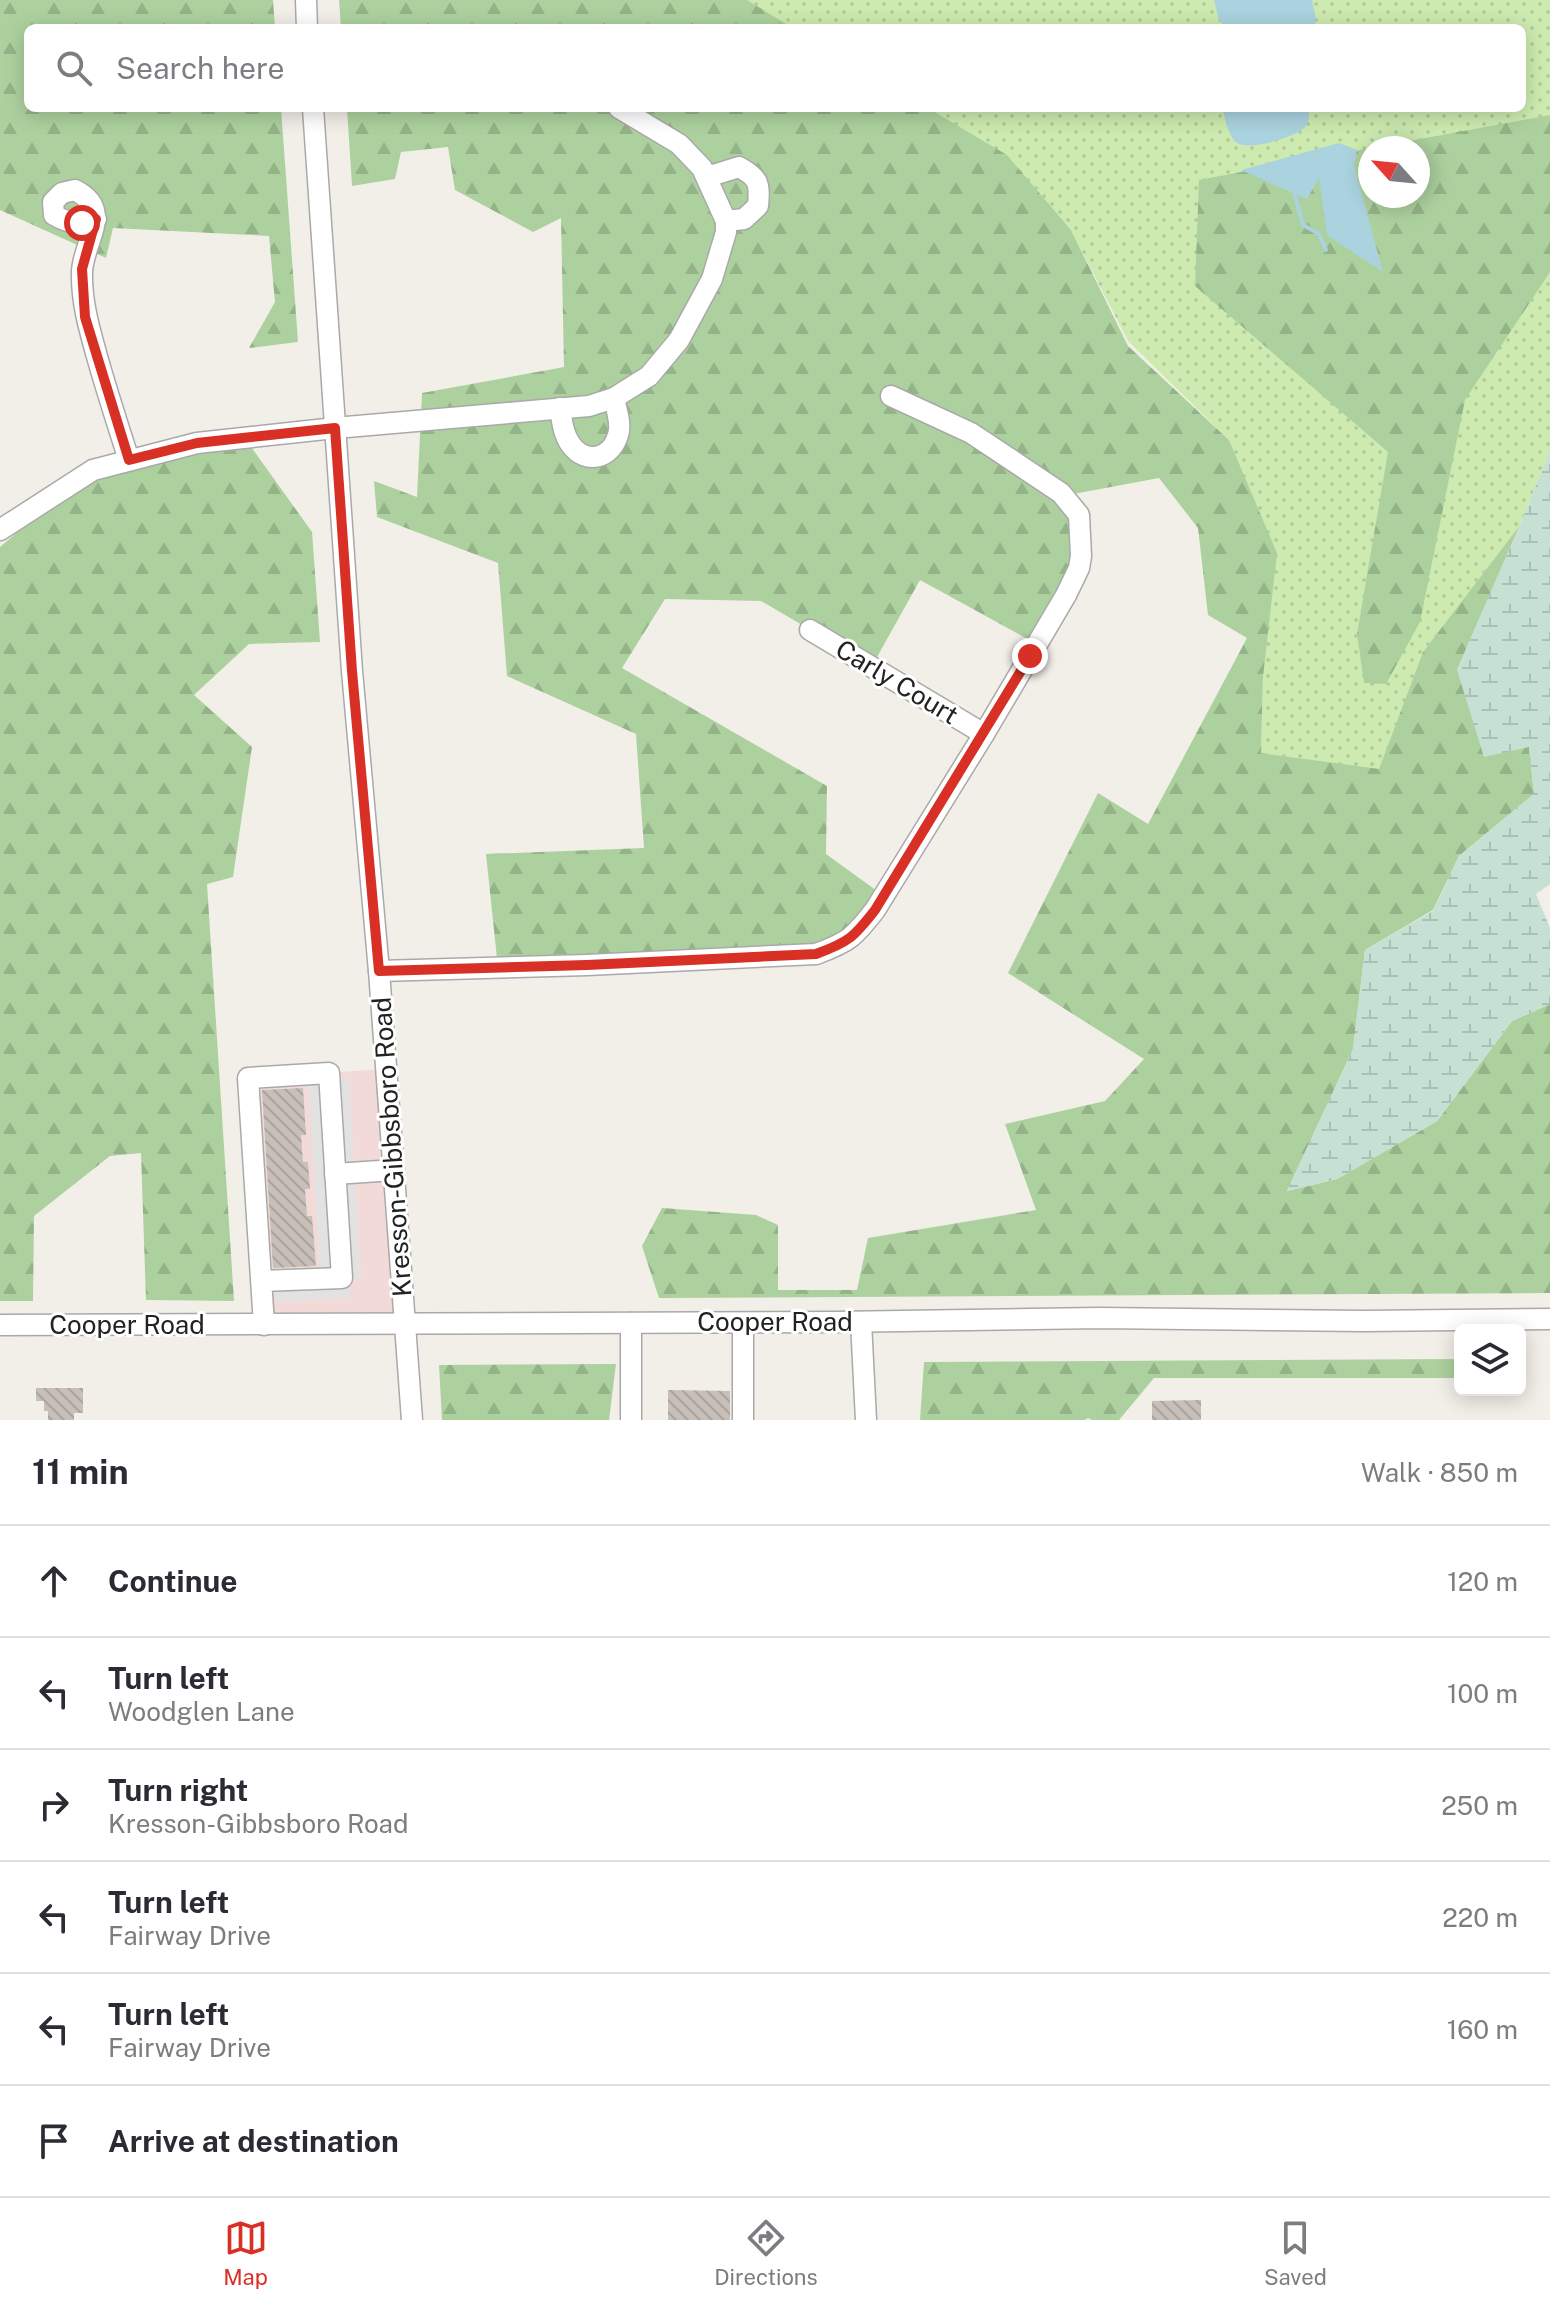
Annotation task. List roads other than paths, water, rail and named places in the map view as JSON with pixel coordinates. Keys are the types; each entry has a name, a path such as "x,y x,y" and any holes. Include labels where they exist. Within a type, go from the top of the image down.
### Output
{"street":[{"path":"306,0 307,24"},
{"name":"Kresson-Gibbsboro Road","path":"313,112 352,671 379,971 412,1420"},
{"path":"0,530 93,470 197,443 589,406 614,398 649,376 679,340 712,279 726,232 726,221 702,168 679,144 626,112"},
{"path":"707,177 739,167 753,175 759,187 758,206 744,219 726,221"},
{"path":"96,219 82,269 85,317 129,460"},
{"path":"379,971 816,954 843,944 856,935 875,910 984,734 1066,595 1079,568 1081,556 1079,515 1061,493 971,433 891,396"},
{"path":"560,408 569,442 589,458 602,456 612,448 620,433 614,398"},
{"name":"Carly Court","path":"810,630 984,734"},
{"path":"261,1281 342,1278 329,1073 248,1078 261,1281 264,1325"},
{"path":"335,1174 394,1170"},
{"name":"Cooper Road","path":"0,1325 743,1323 1100,1318 1364,1321 1550,1319"},
{"path":"861,1322 866,1420"},
{"path":"631,1323 631,1420"},
{"path":"743,1323 743,1420"}],"water":[{"path":"1214,0 1312,0 1316,19 1315,24 1222,24"},
{"path":"1223,112 1309,112 1308,123 1300,131 1262,144 1237,143"},
{"path":"1339,143 1357,150 1354,166 1358,181 1358,208 1365,208 1383,272 1327,235 1319,178 1307,199 1241,170"}],"waterway":[{"path":"1293,188 1303,225 1319,234 1326,250"}]}
